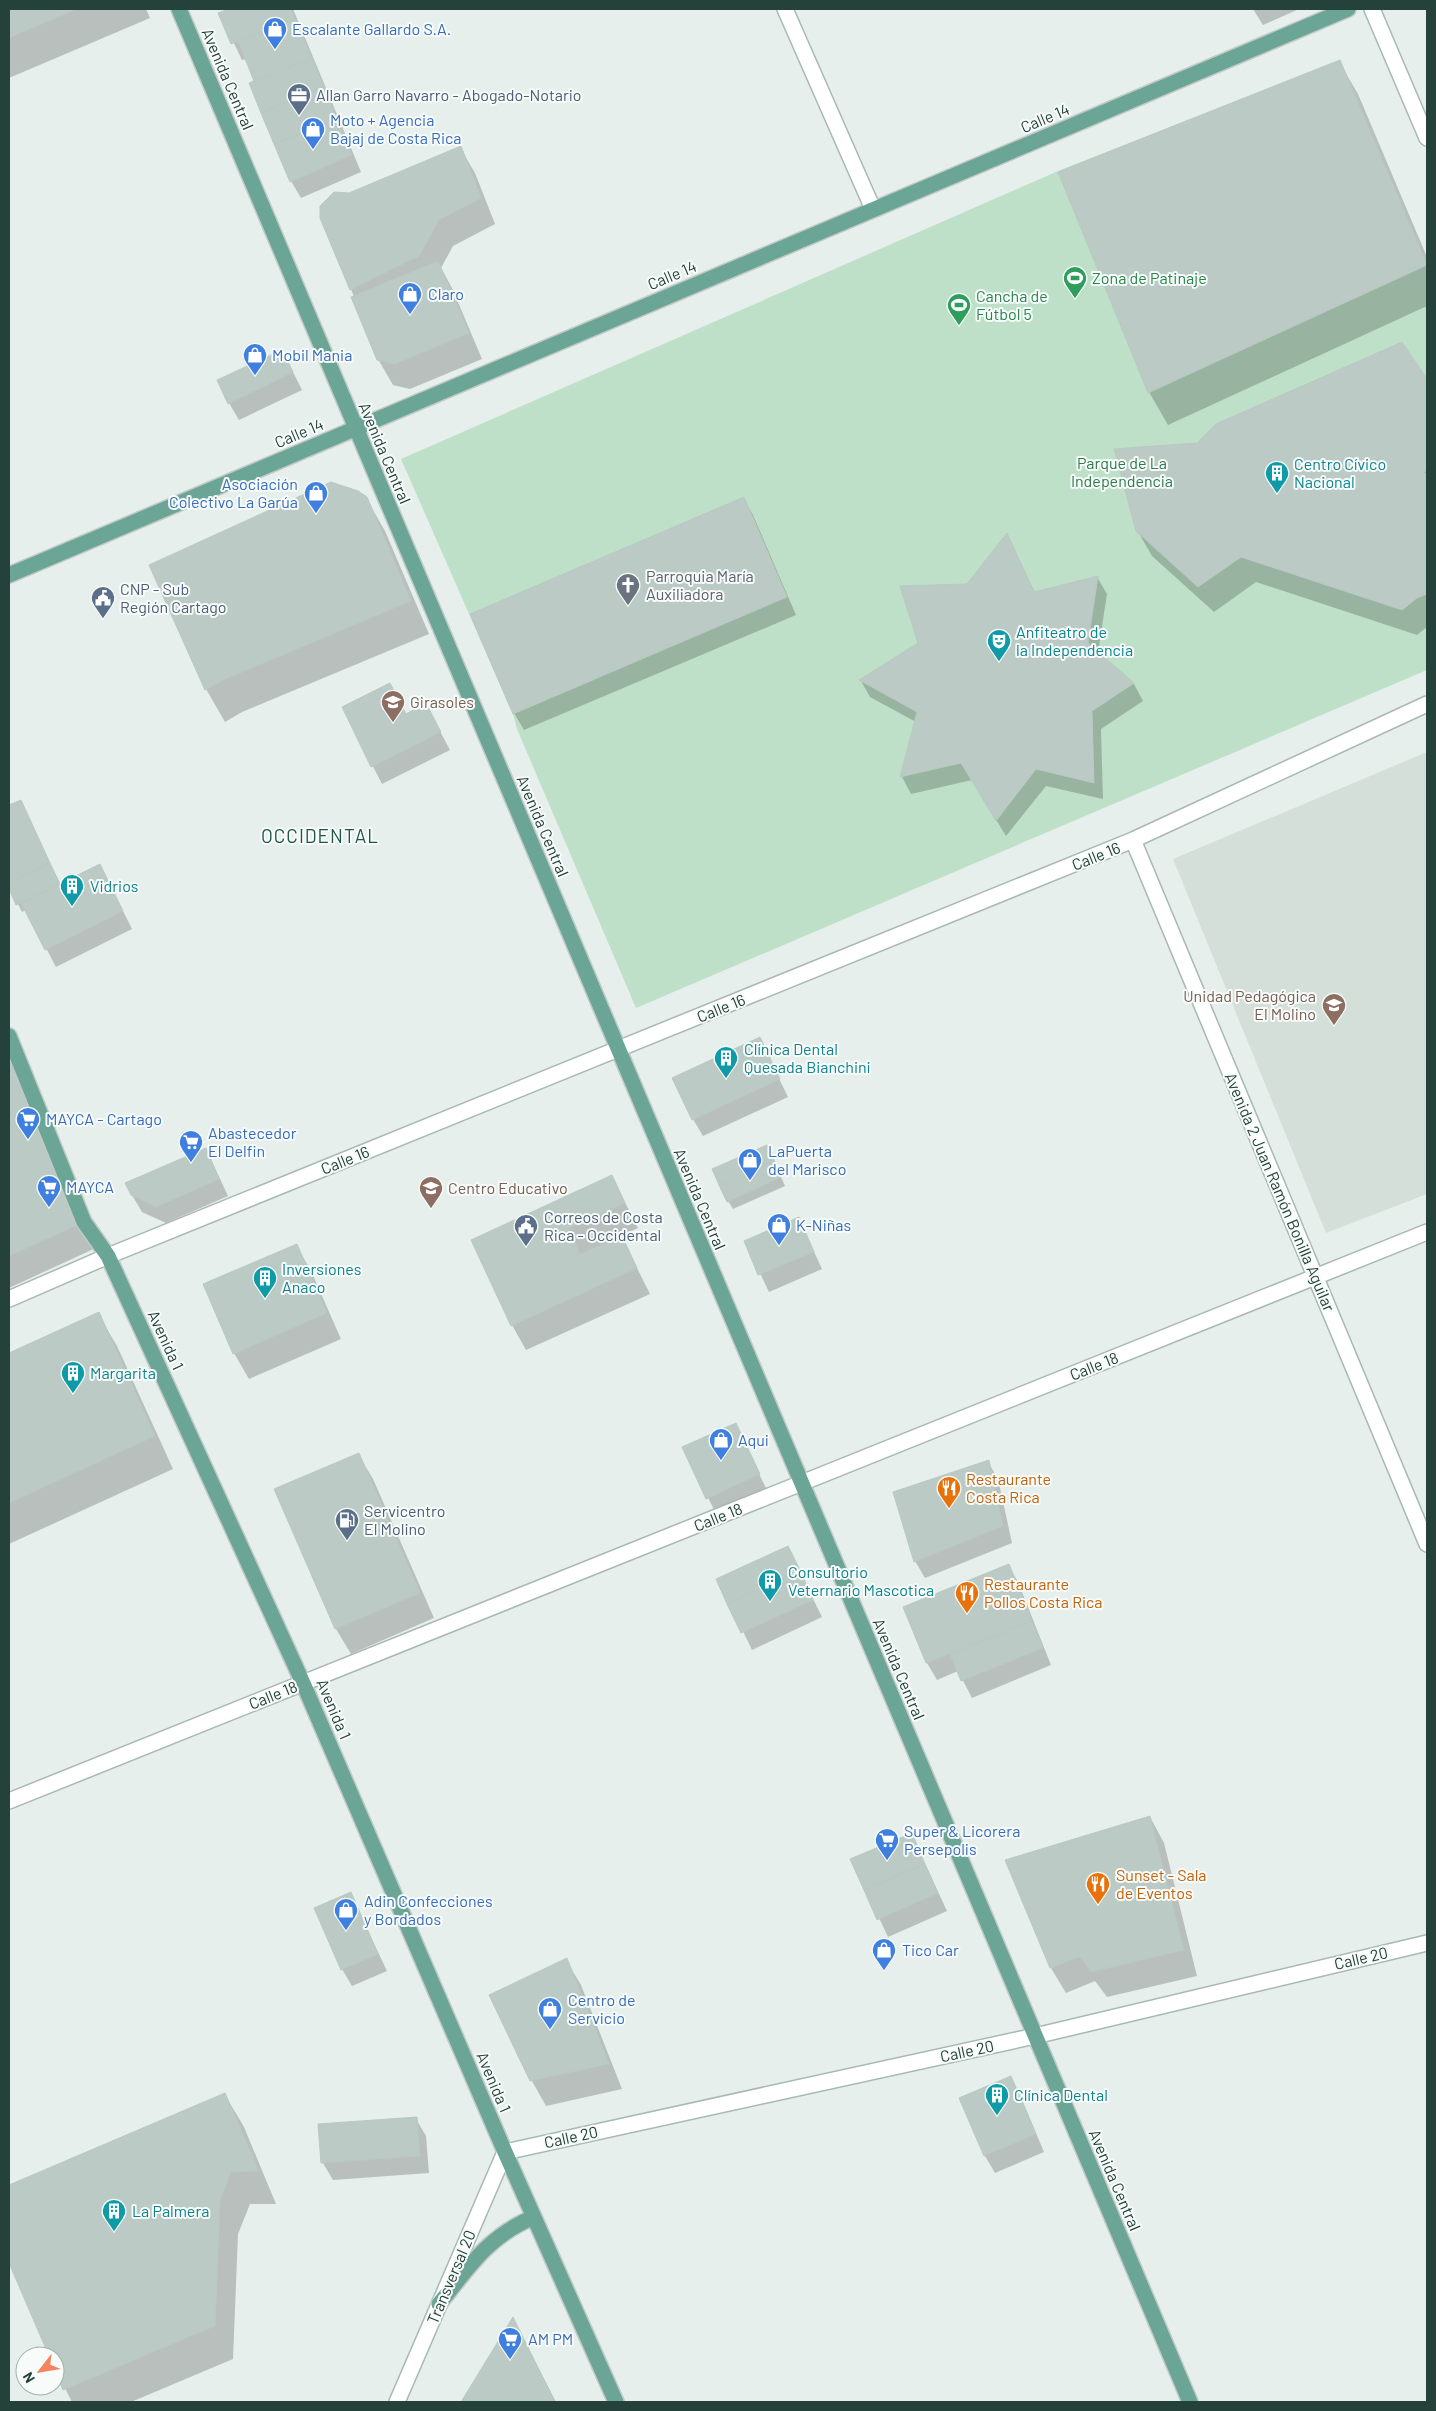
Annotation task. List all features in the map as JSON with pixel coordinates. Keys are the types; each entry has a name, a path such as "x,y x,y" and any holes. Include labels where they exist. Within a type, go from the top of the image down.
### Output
{"main road":[{"name":"Avenida Central","path":"179,9 1190,2402"},
{"name":"Calle 14","path":"9,575 1348,9"},
{"name":"Avenida 1","path":"9,1036 84,1222 108,1256 303,1683 505,2152 616,2402"},
{"path":"439,2304 484,2248 512,2226 534,2216"}],"street":[{"path":"785,9 874,209"},
{"path":"1372,9 1427,138"},
{"name":"Calle 16","path":"9,1299 108,1256 1133,840 1427,704"},
{"name":"Avenida 2 Juan Ramón Bonilla Aguilar","path":"1133,840 1427,1544"},
{"name":"Calle 18","path":"9,1801 1427,1232"},
{"name":"Calle 20","path":"505,2152 1035,2036 1427,1942"},
{"name":"Transversal 20","path":"397,2402 505,2152"}],"shaded area":[{"name":"Unidad Pedagógica El Molino","path":"1427,752 1427,1194 1326,1233 1173,859"}],"green space":[{"name":"Parque de La Independencia","path":"1340,60 1427,266 1427,670 636,1008 517,729 513,714 401,459 1058,171"}],"building":[{"path":"9,9 77,9 9,38"},
{"path":"229,9 291,9 295,18 231,44 218,13"},
{"name":"Escalante Gallardo S.A.","path":"295,18 312,58 254,81 238,41"},
{"path":"312,58 324,87 261,113 249,83"},
{"path":"1340,60 1427,265 1148,393 1058,172"},
{"name":"Allan Garro Navarro - Abogado-Notario","path":"324,87 337,119 274,144 261,113"},
{"name":"Moto + Agencia Bajaj de Costa Rica","path":"337,119 352,155 290,182 274,144"},
{"path":"461,146 481,198 439,220 419,256 350,290 320,218 320,206 334,192 349,193"},
{"name":"Claro","path":"438,261 469,333 395,364 377,360 351,297"},
{"name":"Centro Cívico Nacional","path":"1402,342 1427,379 1427,469 1424,473 1427,474 1427,594 1417,598 1402,610 1241,557 1198,587 1136,531 1114,449 1197,443 1216,424"},
{"name":"Mobil Mania","path":"282,350 293,372 228,404 217,380"},
{"path":"331,482 358,491 367,497 411,601 223,680 205,690 149,565"},
{"name":"Parroquia María Auxiliadora","path":"744,497 787,597 513,714 470,614"},
{"name":"Anfiteatro de la Independencia","path":"1007,533 1034,592 1098,576 1088,643 1134,683 1092,711 1094,783 1036,769 996,821 961,763 900,777 917,712 859,680 918,643 900,586 967,584"},
{"name":"Girasoles","path":"390,683 406,714 426,703 441,732 371,767 342,707"},
{"path":"21,800 50,863 9,882 9,805"},
{"path":"50,863 60,884 16,905 9,889 9,882"},
{"name":"Vidrios","path":"100,864 123,911 45,950 21,903"},
{"name":"Clínica Dental Quesada Bianchini","path":"760,1037 780,1079 692,1120 672,1078"},
{"name":"MAYCA - Cartago","path":"9,1059 84,1222 9,1256"},
{"path":"767,1145 774,1160 719,1185 712,1169"},
{"name":"Abastecedor El Delfin","path":"206,1148 219,1179 156,1207 131,1195 125,1183"},
{"name":"LaPuerta del Marisco","path":"774,1160 781,1177 727,1202 719,1185"},
{"name":"Correos de Costa Rica - Occidental","path":"612,1175 625,1203 568,1228 580,1254 622,1236 637,1268 511,1326 471,1240"},
{"name":"K-Niñas","path":"799,1217 814,1252 758,1275 744,1241"},
{"name":"Inversiones Anaco","path":"297,1244 327,1313 233,1354 203,1284"},
{"name":"Margarita","path":"99,1312 155,1436 9,1503 9,1353"},
{"name":"Aqui","path":"736,1423 760,1474 706,1499 682,1447"},
{"name":"Servicentro El Molino","path":"359,1453 420,1593 335,1629 274,1489"},
{"name":"Restaurante Costa Rica","path":"989,1460 1003,1526 914,1562 893,1492"},
{"path":"788,1546 800,1570 727,1604 716,1579"},
{"name":"Restaurante Pollos Costa Rica","path":"1009,1564 1032,1621 926,1663 903,1607"},
{"name":"Consultorio Veternario Mascotica","path":"800,1570 813,1600 741,1633 727,1604"},
{"path":"1032,1621 1043,1648 961,1681 950,1654"},
{"name":"Sunset - Sala de Eventos","path":"1150,1816 1184,1950 1091,1972 1080,1957 1050,1968 1005,1860"},
{"name":"Super & Licorera Persepolis","path":"912,1833 925,1864 864,1890 850,1859"},
{"path":"925,1864 938,1893 877,1920 864,1890"},
{"name":"Adin Confecciones y Bordados","path":"351,1892 378,1954 341,1970 314,1908"},
{"name":"Centro de Servicio","path":"567,1958 609,2064 530,2081 489,1995"},
{"name":"Clínica Dental","path":"1011,2076 1036,2134 984,2156 959,2098"},
{"name":"La Palmera","path":"225,2093 259,2171 231,2172 220,2201 215,2326 65,2389 65,2346 45,2346 9,2263 9,2185"},
{"path":"417,2117 420,2156 321,2163 318,2124"},
{"name":"AM PM","path":"513,2317 555,2402 461,2402"}],"place":[{"name":"Escalante Gallardo S.A.","path":"275,50"},
{"name":"Allan Garro Navarro - Abogado-Notario","path":"299,116"},
{"name":"Moto + Agencia Bajaj de Costa Rica","path":"313,150"},
{"name":"Zona de Patinaje","path":"1075,299"},
{"name":"Claro","path":"410,315"},
{"name":"Cancha de Fútbol 5","path":"959,326"},
{"name":"Mobil Mania","path":"255,376"},
{"name":"Centro Cívico Nacional","path":"1277,494"},
{"name":"Asociación Colectivo La Garúa","path":"316,514"},
{"name":"Parroquia María Auxiliadora","path":"628,606"},
{"name":"CNP - Sub Región Cartago","path":"103,619"},
{"name":"Anfiteatro de la Independencia","path":"999,662"},
{"name":"Girasoles","path":"393,723"},
{"name":"Vidrios","path":"72,907"},
{"name":"Unidad Pedagógica El Molino","path":"1334,1026"},
{"name":"Clínica Dental Quesada Bianchini","path":"726,1079"},
{"name":"MAYCA - Cartago","path":"28,1140"},
{"name":"Abastecedor El Delfin","path":"191,1163"},
{"name":"LaPuerta del Marisco","path":"750,1181"},
{"name":"MAYCA","path":"49,1208"},
{"name":"Centro Educativo","path":"431,1209"},
{"name":"K-Niñas","path":"779,1246"},
{"name":"Correos de Costa Rica - Occidental","path":"526,1247"},
{"name":"Inversiones Anaco","path":"265,1299"},
{"name":"Margarita","path":"73,1394"},
{"name":"Aqui","path":"721,1461"},
{"name":"Restaurante Costa Rica","path":"949,1509"},
{"name":"Servicentro El Molino","path":"347,1541"},
{"name":"Consultorio Veternario Mascotica","path":"770,1602"},
{"name":"Restaurante Pollos Costa Rica","path":"967,1614"},
{"name":"Super & Licorera Persepolis","path":"887,1861"},
{"name":"Sunset - Sala de Eventos","path":"1098,1905"},
{"name":"Adin Confecciones y Bordados","path":"346,1931"},
{"name":"Tico Car","path":"884,1971"},
{"name":"Centro de Servicio","path":"550,2030"},
{"name":"Clínica Dental","path":"997,2116"},
{"name":"La Palmera","path":"114,2232"},
{"name":"AM PM","path":"510,2360"}],"district":[{"name":"OCCIDENTAL","path":"320,836"}]}
